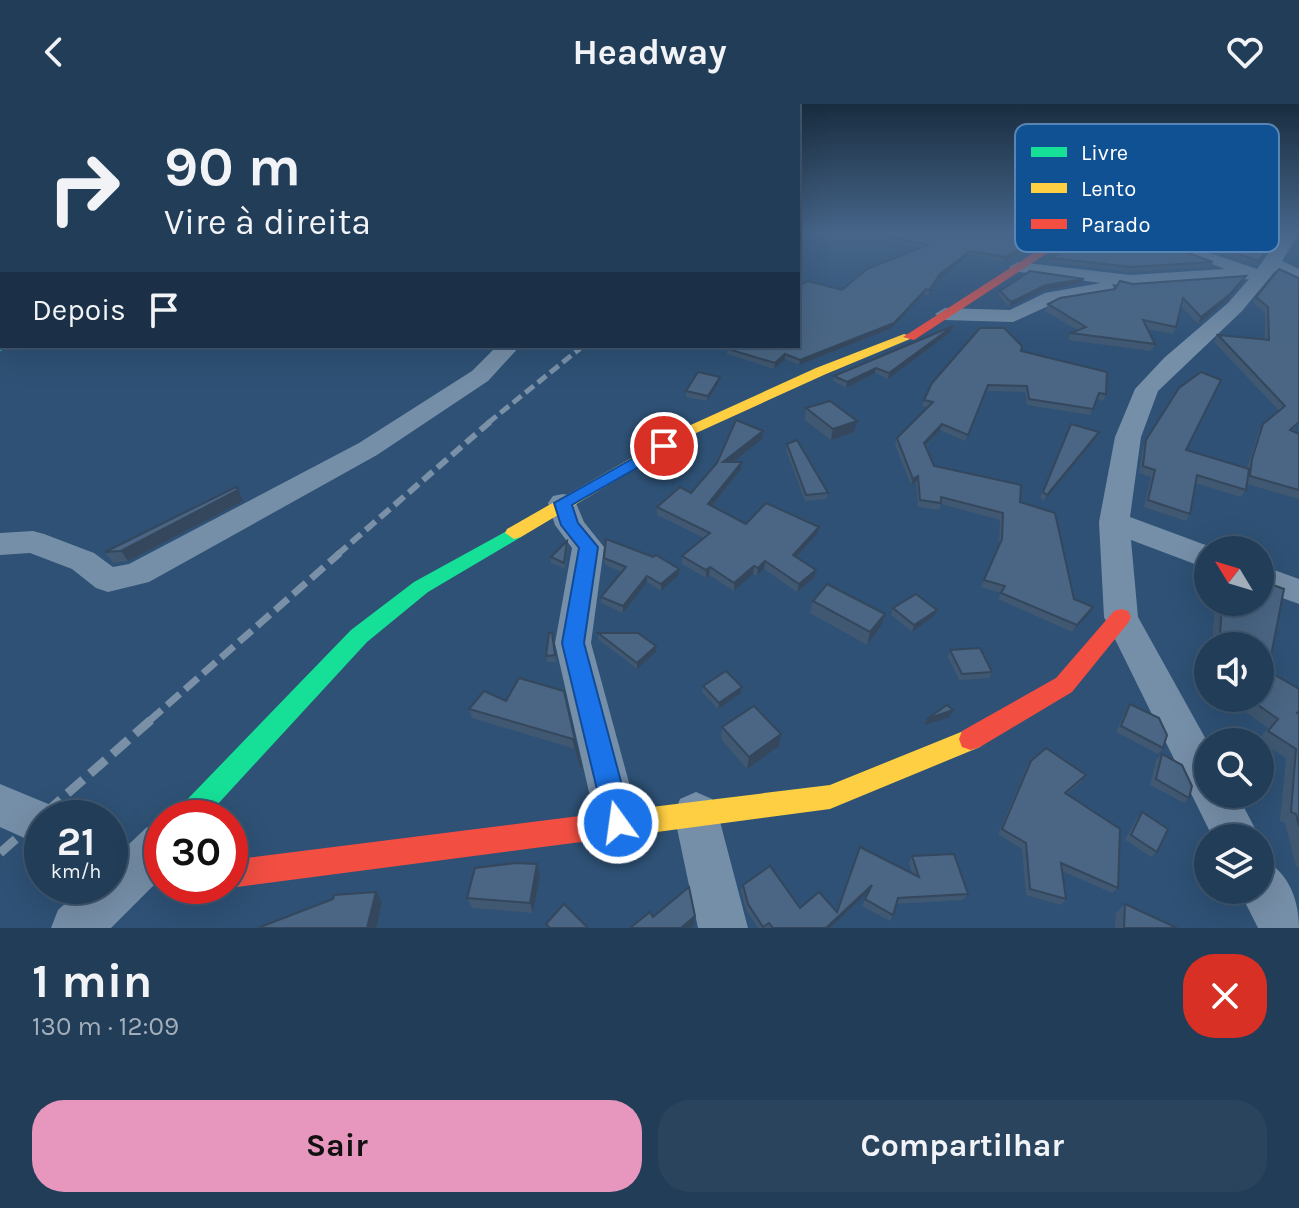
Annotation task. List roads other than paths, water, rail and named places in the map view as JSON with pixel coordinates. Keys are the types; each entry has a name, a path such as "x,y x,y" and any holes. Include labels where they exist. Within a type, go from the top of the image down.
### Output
{"street":[{"path":"204,800 359,636 421,587 689,431 821,371 915,334 1013,270"},
{"path":"1046,270 1130,281 1279,272"},
{"path":"1194,758 1121,617 1114,522 1128,437 1147,389 1235,307 1279,272"},
{"path":"945,314 1013,316 1052,297 1115,288 1130,281"},
{"path":"0,544 33,542 83,561 108,580 137,574 368,449 480,376 507,348"},
{"path":"563,503 570,525 588,547 573,643 618,823"},
{"path":"1114,522 1194,553"},
{"path":"1274,582 1299,592"},
{"path":"248,872 830,797 981,735 1064,685 1121,617"},
{"path":"0,805 24,816"},
{"path":"696,814 723,928"},
{"path":"76,928 131,881 144,865"},
{"path":"1272,904 1285,928"}],"railway":[{"path":"488,423 581,348"},
{"path":"337,555 491,421"},
{"path":"149,721 340,553"},
{"path":"0,853 152,719"}]}
